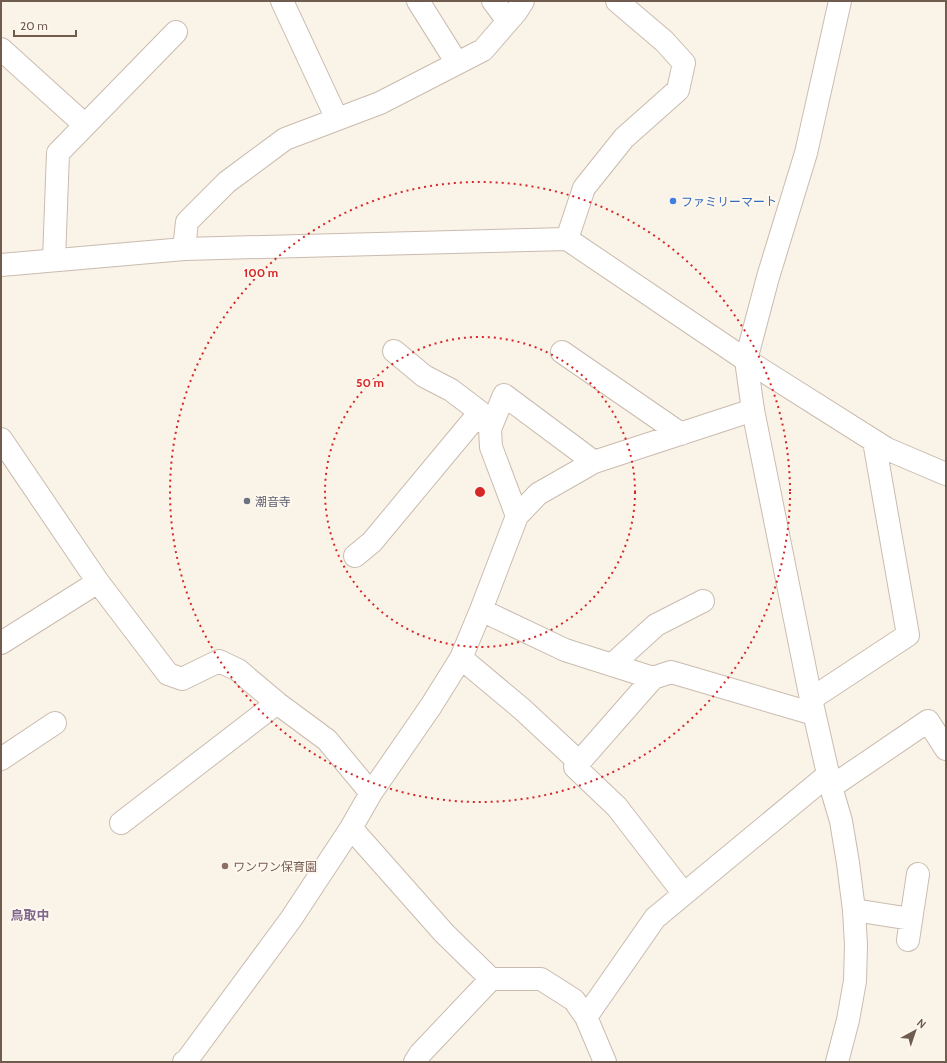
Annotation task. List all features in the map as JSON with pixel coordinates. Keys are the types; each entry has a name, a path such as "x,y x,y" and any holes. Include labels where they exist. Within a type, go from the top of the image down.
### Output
{"street":[{"path":"282,1 337,119"},
{"path":"418,1 458,63"},
{"path":"493,1 508,21"},
{"path":"184,249 187,222 227,182 285,139 380,103 483,50 516,12 522,1"},
{"path":"567,239 584,188 624,138 678,90 684,63 664,41 617,1"},
{"path":"837,1062 848,1020 855,981 856,945 854,910 848,863 841,821 813,707 753,410 746,360 768,277 806,153 840,1"},
{"path":"54,260 58,153 176,32"},
{"path":"1,49 85,126"},
{"path":"1,265 184,249 567,239 746,360 874,441 887,449 946,474"},
{"path":"394,350 424,376 451,390 485,421 491,448 517,516"},
{"path":"562,352 681,434"},
{"path":"355,556 372,542 485,421 504,395 594,462"},
{"path":"184,1062 187,1060 290,919 351,828 371,793 431,706 461,658 517,516 538,494 594,462 753,410"},
{"path":"1,439 98,582 168,674 182,679 219,661 238,670 277,703 327,740 371,793"},
{"path":"813,707 908,635 874,441"},
{"path":"1,643 98,582"},
{"path":"612,665 656,625 703,601"},
{"path":"481,610 564,650 653,678"},
{"path":"461,658 522,709 579,762"},
{"path":"684,894 617,807 575,767 653,678 671,672 813,707"},
{"path":"121,823 277,703"},
{"path":"586,1017 655,918 830,780 928,721 946,749"},
{"path":"1,759 55,722"},
{"path":"351,828 444,933 491,979 541,979 574,1000 586,1017 604,1062"},
{"path":"854,910 909,930 918,874"},
{"path":"415,1062 420,1054 491,979"}],"place":[{"name":"ファミリーマート","path":"673,201"},
{"name":"潮音寺","path":"247,501"},
{"name":"ワンワン保育園","path":"225,866"}],"district":[{"name":"鳥取中","path":"30,915"}]}
